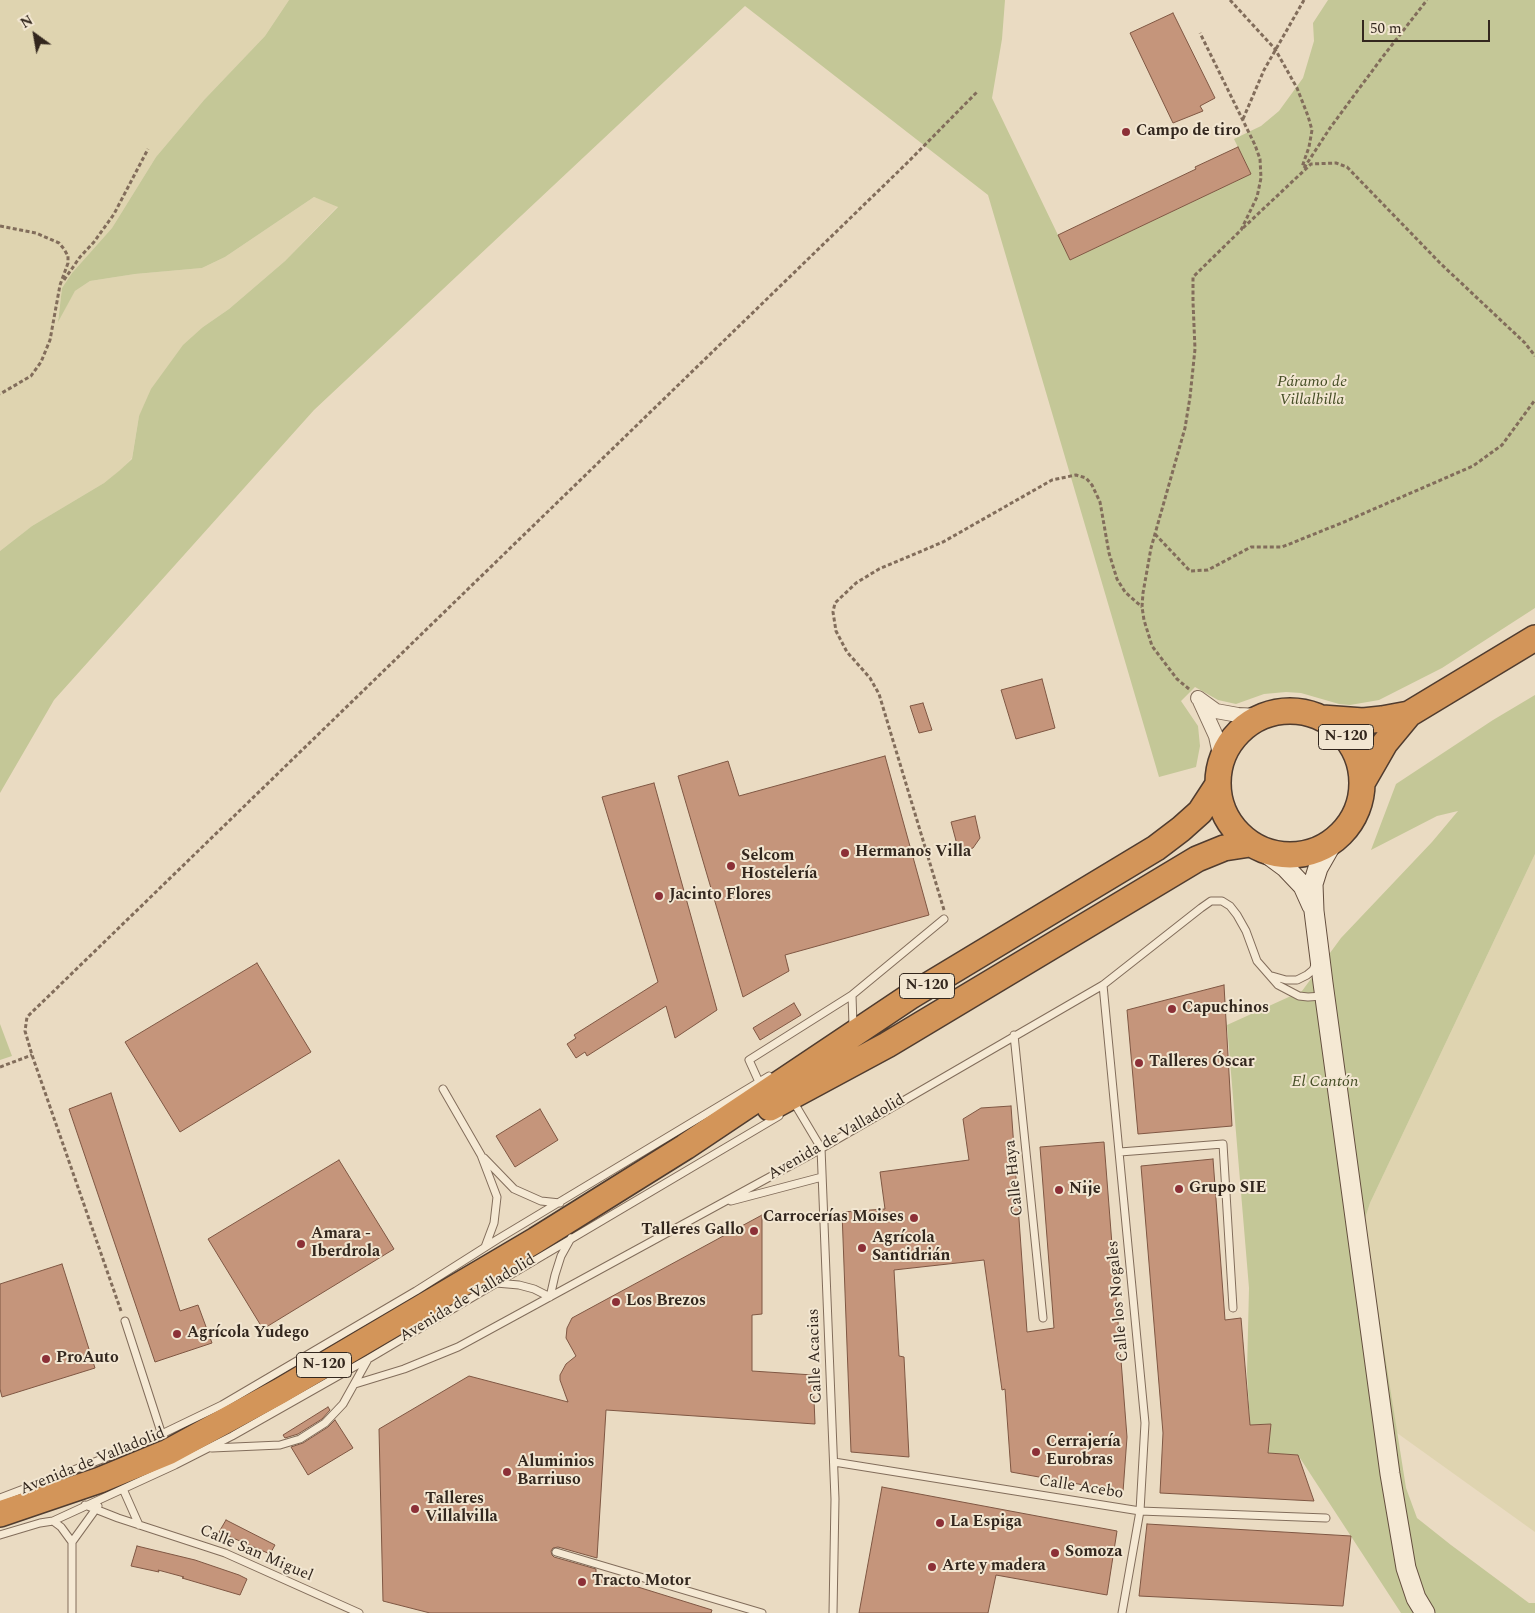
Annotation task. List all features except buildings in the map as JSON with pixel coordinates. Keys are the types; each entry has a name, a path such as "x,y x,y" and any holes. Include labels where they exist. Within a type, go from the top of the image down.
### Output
{"highway":[{"name":"N-120","path":"1362,783 1385,743 1409,714 1535,638"},
{"name":"N-120","path":"1256,847 1236,831 1226,818 1219,800 1217,786 1219,768 1229,743 1237,733 1261,716 1279,711 1296,711 1322,718 1363,721 1409,714"},
{"name":"N-120","path":"631,1182 887,1045 1197,859 1224,848 1256,847 1284,855 1301,855 1320,849 1334,840 1354,817 1360,799 1362,783 1360,763 1350,742 1336,727 1322,718"},
{"name":"N-120","path":"631,1182 909,997 1156,848 1200,812 1217,786"},
{"name":"Avenida de Valladolid","path":"0,1514 100,1480 168,1452 280,1391 631,1182"}],"street":[{"path":"1198,698 1216,711 1238,715 1261,716"},
{"path":"1198,698 1216,736 1222,758"},
{"path":"1334,840 1318,868 1313,884 1314,911 1320,954 1318,985 1406,1568 1416,1598 1425,1613"},
{"path":"1256,847 1284,867 1303,886 1314,911"}],"lane":[{"name":"Avenida de Valladolid","path":"355,1384 404,1369 458,1347 821,1148 1103,985 1211,901 1222,902 1230,906 1246,931 1257,961 1278,985 1299,996 1308,997 1318,985"},
{"path":"759,1082 749,1060 852,995 944,919"},
{"path":"1267,974 1286,980 1297,980 1318,985"},
{"name":"Calle los Nogales","path":"1103,985 1144,1423 1140,1511 1122,1613"},
{"path":"852,995 853,1026"},
{"path":"844,1031 909,997"},
{"path":"838,1080 874,1058 918,1027"},
{"name":"Calle Haya","path":"1014,1036 1042,1318"},
{"name":"Avenida de Valladolid","path":"0,1498 107,1458 162,1435 222,1405 416,1291 776,1072"},
{"path":"443,1089 481,1155 497,1197 494,1223 484,1248"},
{"name":"Avenida de Valladolid","path":"0,1535 53,1521 209,1448 368,1359 803,1102"},
{"name":"Calle Acacias","path":"796,1106 821,1148 836,1499 833,1613"},
{"path":"1120,1152 1223,1144 1233,1308"},
{"path":"481,1155 514,1189 541,1201 560,1202"},
{"path":"721,1204 822,1177"},
{"path":"495,1283 519,1285 534,1289 550,1297 561,1256 571,1238"},
{"path":"125,1321 162,1435"},
{"path":"209,1448 280,1445 300,1439 325,1423 343,1404 368,1359"},
{"name":"Calle Acebo","path":"834,1462 1140,1511 1326,1518"},
{"path":"123,1489 139,1525"},
{"path":"72,1542 96,1510 103,1497"},
{"name":"Calle San Miguel","path":"85,1505 139,1525 225,1552 358,1613"},
{"path":"53,1521 62,1527 72,1542 72,1613"},
{"path":"556,1552 762,1613"}],"path":[{"path":"1230,0 1275,49 1297,88 1312,130 1301,173"},
{"path":"1243,119 1254,91 1275,49 1304,0"},
{"path":"1301,173 1336,120 1427,0"},
{"path":"1200,33 1243,119 1260,158 1261,178 1257,197 1241,230"},
{"path":"125,1321 32,1055 25,1031 27,1016 899,170 977,92"},
{"path":"60,285 114,214 148,149"},
{"path":"1198,698 1177,679 1152,646 1142,607 1151,548 1185,428 1190,397 1195,349 1193,278 1312,164 1336,162 1347,167 1440,263 1525,342 1535,356"},
{"path":"0,226 36,234 59,243 68,256 68,263 60,285 50,340 41,362 31,376 0,394"},
{"path":"1155,534 1190,571 1208,570 1252,547 1282,546 1344,522 1473,466 1502,445 1535,400"},
{"path":"944,919 944,908 879,694 870,678 847,652 836,631 833,612 835,603 856,583 879,570 943,542 1052,480 1076,474 1086,478 1092,485 1100,502 1109,552 1118,579 1125,592 1142,607"},
{"path":"0,1067 32,1055"}],"shaded area":[{"path":"0,0 289,0 265,36 204,100 156,157 112,228 72,273 62,288 58,320 75,291 90,281 135,274 202,268 225,257 314,197 338,206 285,261 229,309 203,327 139,416 132,458 119,472 32,526 0,551"},
{"path":"1535,854 1535,1532 1397,1433 1364,1222 1370,1203"}],"green space":[{"name":"Páramo de Villalbilla","path":"289,0 1005,0 1002,39 992,98 1070,260 1251,174 1234,139 1261,126 1279,111 1303,78 1314,41 1313,23 1328,0 1535,0 1535,608 1442,668 1379,700 1350,705 1339,704 1301,693 1286,692 1264,694 1236,704 1218,700 1195,687 1181,701 1198,726 1200,746 1196,767 1159,777 988,195 745,6 314,410 54,700 0,793 0,551 32,526 104,483 132,459 139,416 151,389 183,345 285,261 338,207 314,197 225,257 202,268 135,274 90,281 75,291 58,322 62,288 72,273 112,228 156,157 204,100 265,36"},
{"name":"El Cantón","path":"1535,695 1535,854 1370,1203 1364,1222 1406,1488 1417,1518 1529,1603 1535,1603 1535,1613 1401,1613 1298,1455 1268,1453 1271,1424 1250,1425 1247,1373 1249,1288 1227,1025 1302,991 1341,938 1432,842 1458,811 1437,816 1371,850 1396,784 1493,720"},
{"path":"0,1024 12,1056 0,1060"}],"place":[{"name":"Campo de tiro","path":"1126,132"},
{"name":"Hermanos Villa","path":"845,853"},
{"name":"Selcom Hostelería","path":"731,866"},
{"name":"Jacinto Flores","path":"659,896"},
{"name":"Capuchinos","path":"1172,1009"},
{"name":"Talleres Óscar","path":"1139,1063"},
{"name":"Grupo SIE","path":"1179,1189"},
{"name":"Nije","path":"1059,1190"},
{"name":"Carrocerías Moises","path":"914,1218"},
{"name":"Talleres Gallo","path":"754,1231"},
{"name":"Amara - Iberdrola","path":"301,1244"},
{"name":"Agrícola Santidrián","path":"862,1248"},
{"name":"Los Brezos","path":"616,1302"},
{"name":"Agrícola Yudego","path":"177,1334"},
{"name":"ProAuto","path":"46,1359"},
{"name":"Cerrajería Eurobras","path":"1036,1452"},
{"name":"Aluminios Barriuso","path":"507,1472"},
{"name":"Talleres Villalvilla","path":"415,1509"},
{"name":"La Espiga","path":"940,1523"},
{"name":"Somoza","path":"1055,1553"},
{"name":"Arte y madera","path":"932,1567"},
{"name":"Tracto Motor","path":"582,1582"}]}
